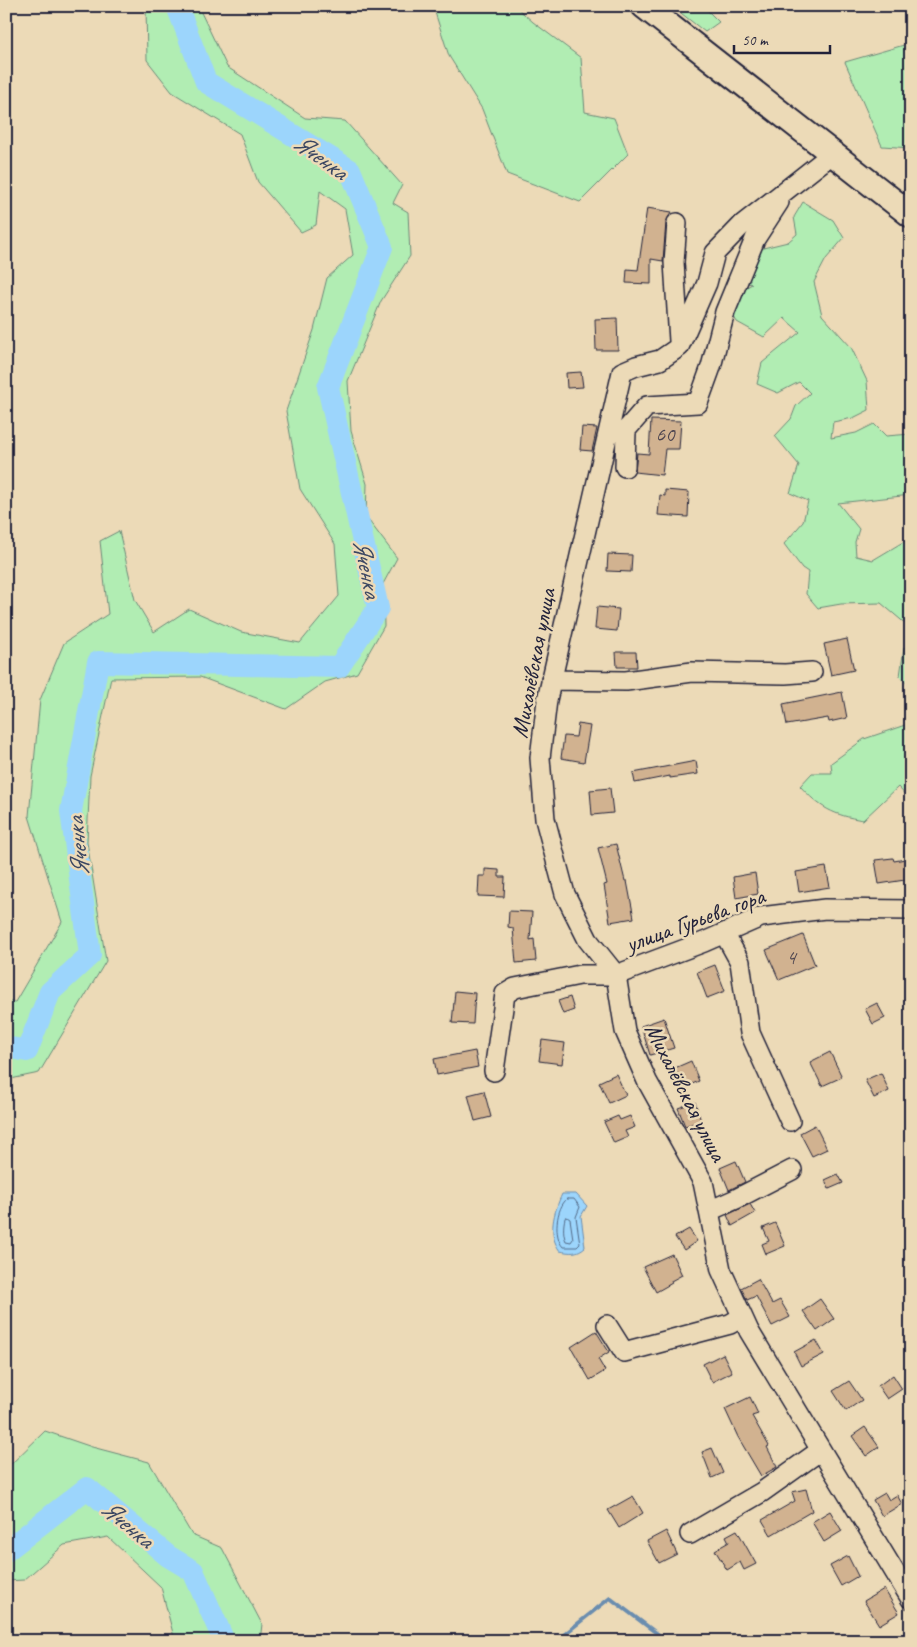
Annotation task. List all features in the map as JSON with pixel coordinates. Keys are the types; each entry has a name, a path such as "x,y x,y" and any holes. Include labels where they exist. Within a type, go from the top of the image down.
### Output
{"main road":[{"path":"644,6 911,215"}],"street":[{"path":"679,347 707,283 715,253 743,224 832,154"},
{"path":"625,467 626,430 647,406 698,403 711,367 725,312 755,239 786,190"},
{"path":"677,223 674,262 679,347"},
{"name":"Михалёвская улица","path":"679,347 660,360 636,366 622,372 547,700 540,758 545,819 565,894 588,940 616,975 625,1031 647,1081 703,1182 721,1270 742,1317 911,1599"},
{"path":"551,680 626,681 692,672 784,674 812,672"},
{"name":"улица Гурьева гора","path":"616,975 761,917 825,908 911,910"},
{"path":"724,933 740,962 750,1033 790,1121"},
{"path":"494,1071 505,994 515,988 580,975 616,975"},
{"path":"709,1211 792,1170"},
{"path":"607,1326 624,1352 730,1324 742,1317"},
{"path":"690,1534 762,1492 821,1450"}],"green space":[{"path":"146,6 198,6 227,67 305,118 345,121 402,185 393,203 408,212 410,256 381,301 348,381 351,431 367,484 366,517 397,558 383,584 384,626 357,673 325,682 286,709 200,677 111,678 90,776 87,842 106,961 39,1073 6,1080 6,1001 15,1002 62,922 29,816 40,700 64,643 108,614 100,541 119,531 135,600 154,632 189,609 241,632 300,643 339,596 335,544 300,489 286,411 314,330 327,278 353,255 345,209 320,191 316,225 301,232 258,182 240,134 172,92 147,60"},
{"path":"433,6 515,6 581,58 585,112 614,118 628,154 580,202 507,174 482,109 449,56"},
{"path":"672,6 703,6 719,22 705,32"},
{"path":"911,43 911,148 882,146 845,62"},
{"path":"803,202 833,220 844,238 826,259 814,282 822,315 851,347 867,381 869,410 853,418 833,422 831,438 856,433 874,424 886,436 911,434 911,495 838,503 859,529 855,542 856,556 873,560 903,542 911,540 911,623 907,625 881,603 841,604 818,608 806,594 808,572 802,568 784,544 803,522 808,501 790,493 799,465 775,436 791,419 796,406 810,393 799,382 778,393 757,384 762,363 800,332 784,318 764,337 737,322 724,300 752,284 730,279 759,249 788,242 797,234 794,217"},
{"path":"911,641 911,688 900,676 904,648"},
{"path":"911,723 911,801 898,787 863,820 835,813 814,800 800,786 812,773 832,773 831,763 864,739"},
{"path":"45,1431 92,1447 149,1462 192,1535 222,1548 262,1624 260,1641 175,1641 161,1587 108,1537 64,1545 24,1580 6,1581 6,1469"}],"water":[{"path":"562,1194 576,1194 587,1206 581,1216 585,1247 576,1252 560,1251 554,1237 554,1215"}],"building":[{"path":"647,208 672,212 666,222 663,261 651,259 651,284 626,283 627,269 638,270"},
{"path":"617,318 618,350 596,350 595,319"},
{"path":"581,372 583,387 567,388 566,373"},
{"path":"651,420 681,421 679,449 665,449 662,475 635,472 637,453 649,454"},
{"path":"582,427 597,428 592,451 580,450"},
{"path":"665,490 689,492 688,517 658,515 660,495 665,496"},
{"path":"608,554 632,555 631,572 607,571"},
{"path":"597,607 619,609 617,631 595,629"},
{"path":"847,639 854,670 831,675 824,644"},
{"path":"616,652 636,652 637,667 617,667"},
{"path":"842,692 847,718 829,722 828,718 787,725 783,704"},
{"path":"578,724 590,726 584,762 561,758 564,736 576,737"},
{"path":"696,761 698,774 670,778 670,776 635,783 633,773"},
{"path":"610,788 613,813 592,815 590,790"},
{"path":"616,844 625,881 627,881 634,918 610,922 604,885 607,884 598,848"},
{"path":"893,858 894,861 911,858 911,879 879,884 875,860"},
{"path":"826,867 830,887 799,892 796,872"},
{"path":"485,869 499,870 499,877 505,877 504,897 478,896 479,876 485,876"},
{"path":"755,873 758,894 736,898 733,877"},
{"path":"509,911 532,912 530,940 534,939 536,961 516,963 513,928 508,927"},
{"path":"803,935 815,965 779,980 766,950"},
{"path":"715,965 725,991 707,998 697,972"},
{"path":"455,991 475,993 473,1024 452,1023"},
{"path":"570,997 574,1010 563,1014 558,1001"},
{"path":"877,1003 885,1018 873,1024 865,1009"},
{"path":"664,1018 674,1048 650,1055 641,1026"},
{"path":"542,1040 565,1043 562,1064 539,1061"},
{"path":"475,1051 478,1067 437,1075 434,1059"},
{"path":"830,1052 842,1077 822,1086 810,1062"},
{"path":"691,1061 699,1081 683,1088 675,1068"},
{"path":"881,1073 889,1091 874,1098 865,1080"},
{"path":"616,1074 626,1095 609,1103 599,1082"},
{"path":"484,1091 491,1117 475,1121 468,1095"},
{"path":"695,1102 701,1121 685,1126 678,1108"},
{"path":"618,1116 620,1120 630,1116 635,1127 625,1131 628,1137 614,1143 604,1122"},
{"path":"815,1125 827,1149 812,1156 800,1133"},
{"path":"736,1161 745,1182 729,1190 720,1168"},
{"path":"838,1174 843,1183 829,1189 825,1180"},
{"path":"750,1204 755,1213 732,1226 727,1215"},
{"path":"775,1223 785,1246 766,1254 762,1244 769,1241 763,1228"},
{"path":"689,1229 697,1241 684,1250 675,1237"},
{"path":"672,1254 682,1275 656,1292 643,1267"},
{"path":"758,1279 772,1304 780,1300 790,1317 772,1326 756,1296 747,1300 741,1288"},
{"path":"820,1299 834,1319 817,1331 803,1311"},
{"path":"596,1331 609,1352 598,1359 605,1371 590,1380 571,1347"},
{"path":"816,1340 824,1354 801,1366 794,1352"},
{"path":"723,1354 732,1372 712,1382 703,1364"},
{"path":"893,1375 902,1389 887,1399 878,1386"},
{"path":"849,1381 862,1400 846,1411 833,1391"},
{"path":"750,1397 758,1414 752,1416 769,1446 767,1447 777,1467 761,1476 738,1437 725,1409"},
{"path":"865,1427 879,1447 866,1456 852,1436"},
{"path":"712,1448 723,1473 712,1478 702,1452"},
{"path":"806,1489 812,1511 771,1535 762,1520 795,1501 792,1492"},
{"path":"885,1493 889,1500 897,1495 902,1504 882,1516 873,1500"},
{"path":"633,1496 643,1513 619,1528 608,1510"},
{"path":"830,1511 842,1531 824,1542 812,1522"},
{"path":"737,1530 756,1564 744,1570 740,1562 727,1570 715,1550 729,1542 726,1536"},
{"path":"666,1531 677,1554 659,1563 647,1541"},
{"path":"848,1556 858,1576 841,1586 830,1566"},
{"path":"884,1589 899,1613 879,1625 864,1601"}],"waterway":[{"name":"Яченка","path":"6,1047 27,1051 50,992 90,955 71,811 98,662 339,667 378,608 328,387 382,247 350,170 206,82 177,6"},
{"name":"Яченка","path":"6,1551 87,1488 168,1556 193,1571 224,1641"},
{"name":"Яченка","path":"556,1641 610,1598 667,1641"}]}
